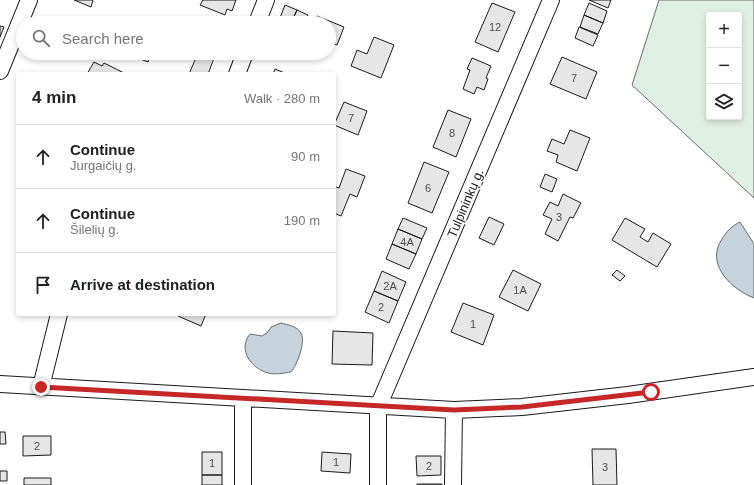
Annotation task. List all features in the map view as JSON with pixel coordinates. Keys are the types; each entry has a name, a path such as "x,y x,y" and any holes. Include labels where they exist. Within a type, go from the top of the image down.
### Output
{"street":[{"path":"22,16 28,0"},
{"path":"260,16 266,0"},
{"name":"Tulpininkų g.","path":"378,407 551,0"},
{"path":"0,71 16,30"},
{"path":"238,72 242,60"},
{"path":"41,387 59,316"},
{"path":"0,384 378,407 454,410 522,407 628,395 754,377"},
{"path":"243,485 244,399"},
{"path":"378,407 378,485"},
{"path":"454,410 454,485"}],"green space":[{"path":"659,0 754,0 754,198 632,85"}],"shaded area":[{"path":"740,222 754,244 754,298 745,294 729,282 719,266 717,258 718,248 722,239 732,227"},
{"path":"281,323 295,327 301,333 302,347 296,364 291,372 271,374 262,371 248,358 245,346 246,340 250,334 262,336 267,333 271,327"}],"building":[{"path":"74,0 93,0 91,7"},
{"path":"203,0 236,0 232,11 227,9 225,15 200,5"},
{"path":"589,0 611,0 608,8"},
{"path":"492,3 515,12 498,52 475,42"},
{"path":"589,3 607,11 603,23 584,15"},
{"path":"285,5 297,10 294,16 281,16"},
{"path":"297,10 308,15 308,16 294,16"},
{"path":"584,15 603,23 598,34 580,27"},
{"path":"336,24 344,27 336,45"},
{"path":"0,26 4,27 0,37"},
{"path":"579,27 598,35 593,46 575,38"},
{"path":"374,37 394,45 381,78 351,66 357,50 367,54"},
{"path":"562,57 597,72 586,99 550,84"},
{"path":"472,58 491,66 486,78 488,79 484,90 477,87 474,94 463,89 470,70 467,69"},
{"path":"195,60 213,60 209,72 190,72"},
{"path":"94,62 102,66 104,63 122,72 88,72"},
{"path":"275,69 282,72 274,72"},
{"path":"344,102 367,111 358,135 336,126 336,120"},
{"path":"448,110 471,119 456,157 433,147"},
{"path":"570,130 590,138 577,171 556,162 558,155 547,151 552,139 564,144"},
{"path":"424,162 449,172 432,213 408,203"},
{"path":"346,169 365,176 357,197 350,194 341,216 336,214 336,187 339,188"},
{"path":"545,174 557,179 552,192 540,187"},
{"path":"563,194 581,203 573,218 570,217 558,241 545,234 552,219 543,215 550,202 558,206"},
{"path":"489,217 504,224 494,245 479,238"},
{"path":"403,218 427,228 422,239 398,229"},
{"path":"625,218 645,229 640,237 648,242 653,233 671,244 657,267 612,240"},
{"path":"398,229 422,239 416,254 392,244"},
{"path":"392,244 416,254 409,269 386,259"},
{"path":"513,270 541,284 528,311 499,297"},
{"path":"617,270 625,276 620,281 612,275"},
{"path":"382,271 406,282 398,301 374,291"},
{"path":"374,291 398,301 389,323 365,312"},
{"path":"463,303 494,315 483,345 451,332"},
{"path":"178,316 205,316 201,326"},
{"path":"333,331 373,333 372,365 332,364"},
{"path":"0,432 5,432 6,444 0,444"},
{"path":"23,436 51,436 51,455 23,456"},
{"path":"592,449 616,449 617,485 593,485"},
{"path":"202,452 222,452 222,475 202,475"},
{"path":"322,452 351,454 350,473 321,471"},
{"path":"416,456 441,456 441,475 417,476"},
{"path":"0,471 7,471 7,481 0,481"},
{"path":"202,475 222,475 222,485 202,485"},
{"path":"24,478 51,478 51,485 24,485"},
{"path":"442,484 442,485 417,485"}],"route":[{"path":"41,387 378,407 454,410 522,407 651,392"}]}
